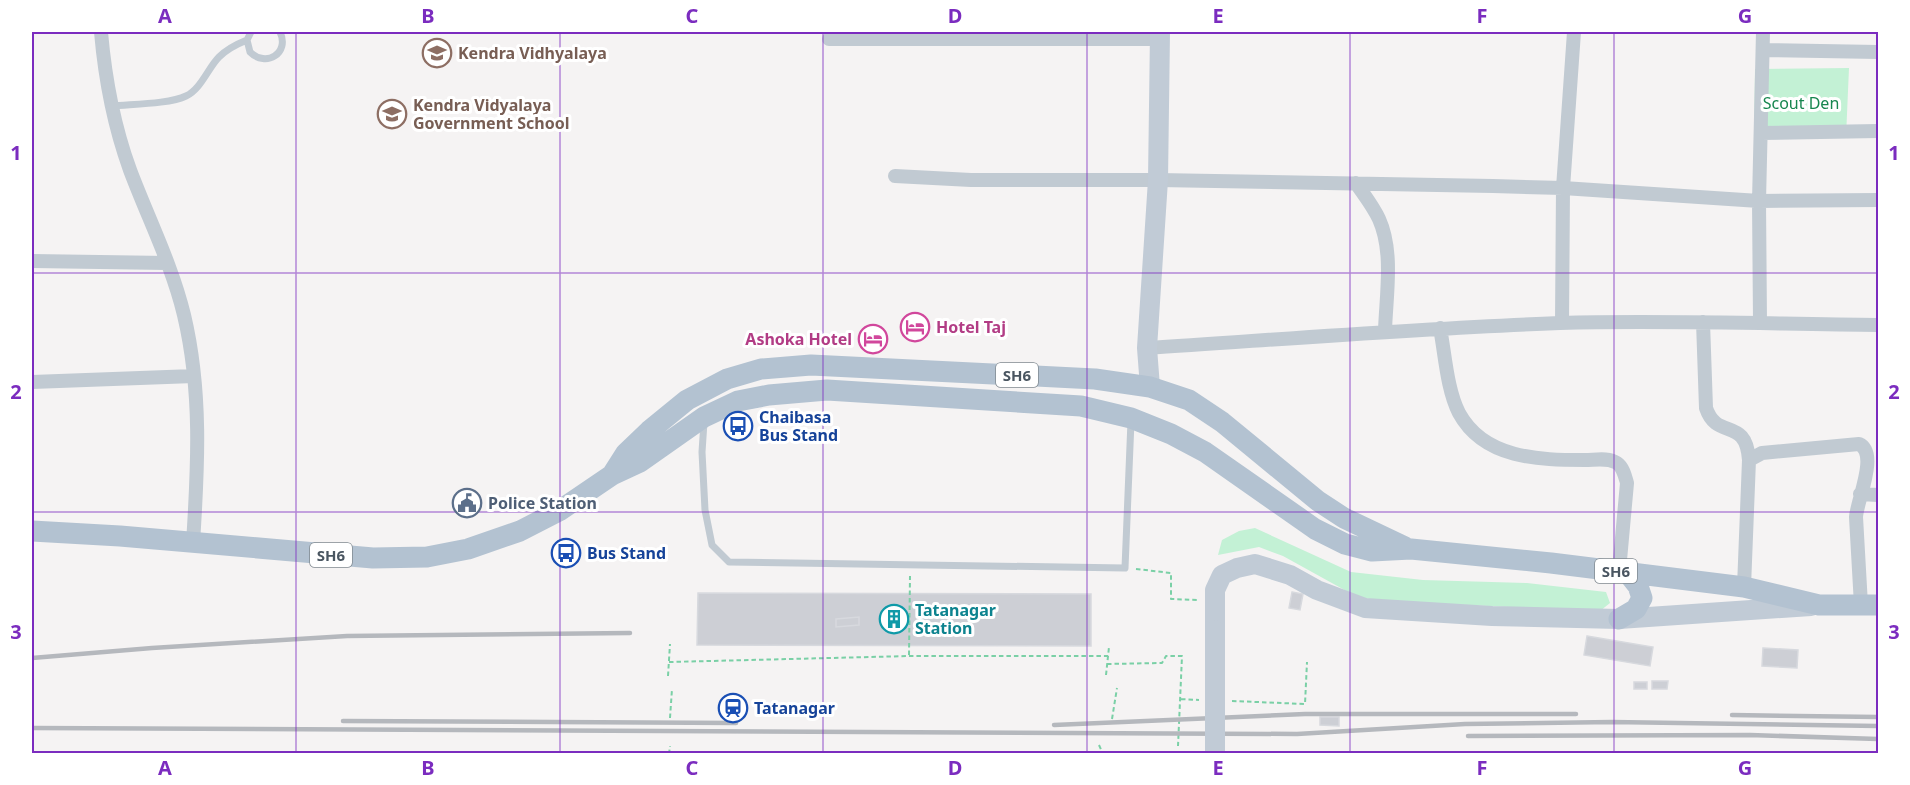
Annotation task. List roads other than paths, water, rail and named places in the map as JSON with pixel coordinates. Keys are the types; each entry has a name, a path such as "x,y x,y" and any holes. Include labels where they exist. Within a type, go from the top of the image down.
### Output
{"main road":[{"path":"1150,387 1147,348 1158,180 1160,35"},
{"name":"SH6","path":"612,475 627,453 649,430 687,400 728,380 760,369 811,366 1095,378 1150,387 1189,400 1222,422 1318,501 1344,518 1411,549"},
{"name":"SH6","path":"32,531 373,558 427,556 468,549 520,531 560,511 612,475 640,462 704,417 738,401 769,395 827,390 1081,406 1131,418 1171,434 1204,452 1314,529 1345,544 1371,551 1411,549 1744,587 1819,605 1869,605"},
{"path":"1215,753 1215,590 1222,575 1237,568 1255,564 1290,575 1317,590 1365,609 1492,616 1619,619 1819,605"},
{"path":"1619,619 1636,609 1642,598 1638,586 1623,572"}],"street":[{"path":"101,32 111,106 129,167 167,263 184,315 194,376 199,428 193,543"},
{"path":"1562,323 1563,188 1574,32"},
{"path":"1760,322 1759,201 1763,32"},
{"path":"830,39 1160,35"},
{"path":"1763,50 1878,52"},
{"path":"1761,133 1878,131"},
{"path":"895,176 971,180 1158,180 1563,188 1759,201 1878,200"},
{"path":"1356,183 1379,218 1385,235 1387,261 1385,331"},
{"path":"32,261 167,263"},
{"path":"1703,322 1706,408 1709,417 1715,424 1744,438 1748,446 1744,587"},
{"path":"1147,348 1385,331 1562,323 1760,322 1878,325"},
{"path":"1440,328 1452,392 1459,413 1473,431 1492,447 1517,455 1552,460 1607,460 1618,463 1624,471 1627,483 1623,572"},
{"path":"32,382 194,376"},
{"path":"1749,460 1762,453 1859,444 1864,447 1867,452 1866,480 1860,495 1856,517 1869,605"},
{"path":"1860,495 1878,495"}],"lane":[{"path":"111,106 187,96 196,89 220,56 247,40 251,32"},
{"path":"247,40 250,52 266,60 277,55 281,50 280,32"},
{"path":"704,417 702,452 705,510 712,545 729,562 1125,568 1131,418"}],"railway":[{"path":"32,658 347,636 630,633"},
{"path":"1054,725 1305,714 1576,714"},
{"path":"1732,715 1878,717"},
{"path":"343,721 736,723"},
{"path":"32,728 1297,734 1465,724 1612,722 1878,726"},
{"path":"1468,736 1750,735 1878,739"}],"place":[{"name":"Kendra Vidhyalaya","path":"437,53"},
{"name":"Kendra Vidyalaya Government School","path":"392,114"},
{"name":"Hotel Taj","path":"915,327"},
{"name":"Ashoka Hotel","path":"873,339"},
{"name":"Chaibasa Bus Stand","path":"738,426"},
{"name":"Police Station","path":"467,503"},
{"name":"Bus Stand","path":"566,553"},
{"name":"Tatanagar Station","path":"894,619"},
{"name":"Tatanagar","path":"733,708"}],"park label":[{"name":"Scout Den","path":"1801,103"}]}
